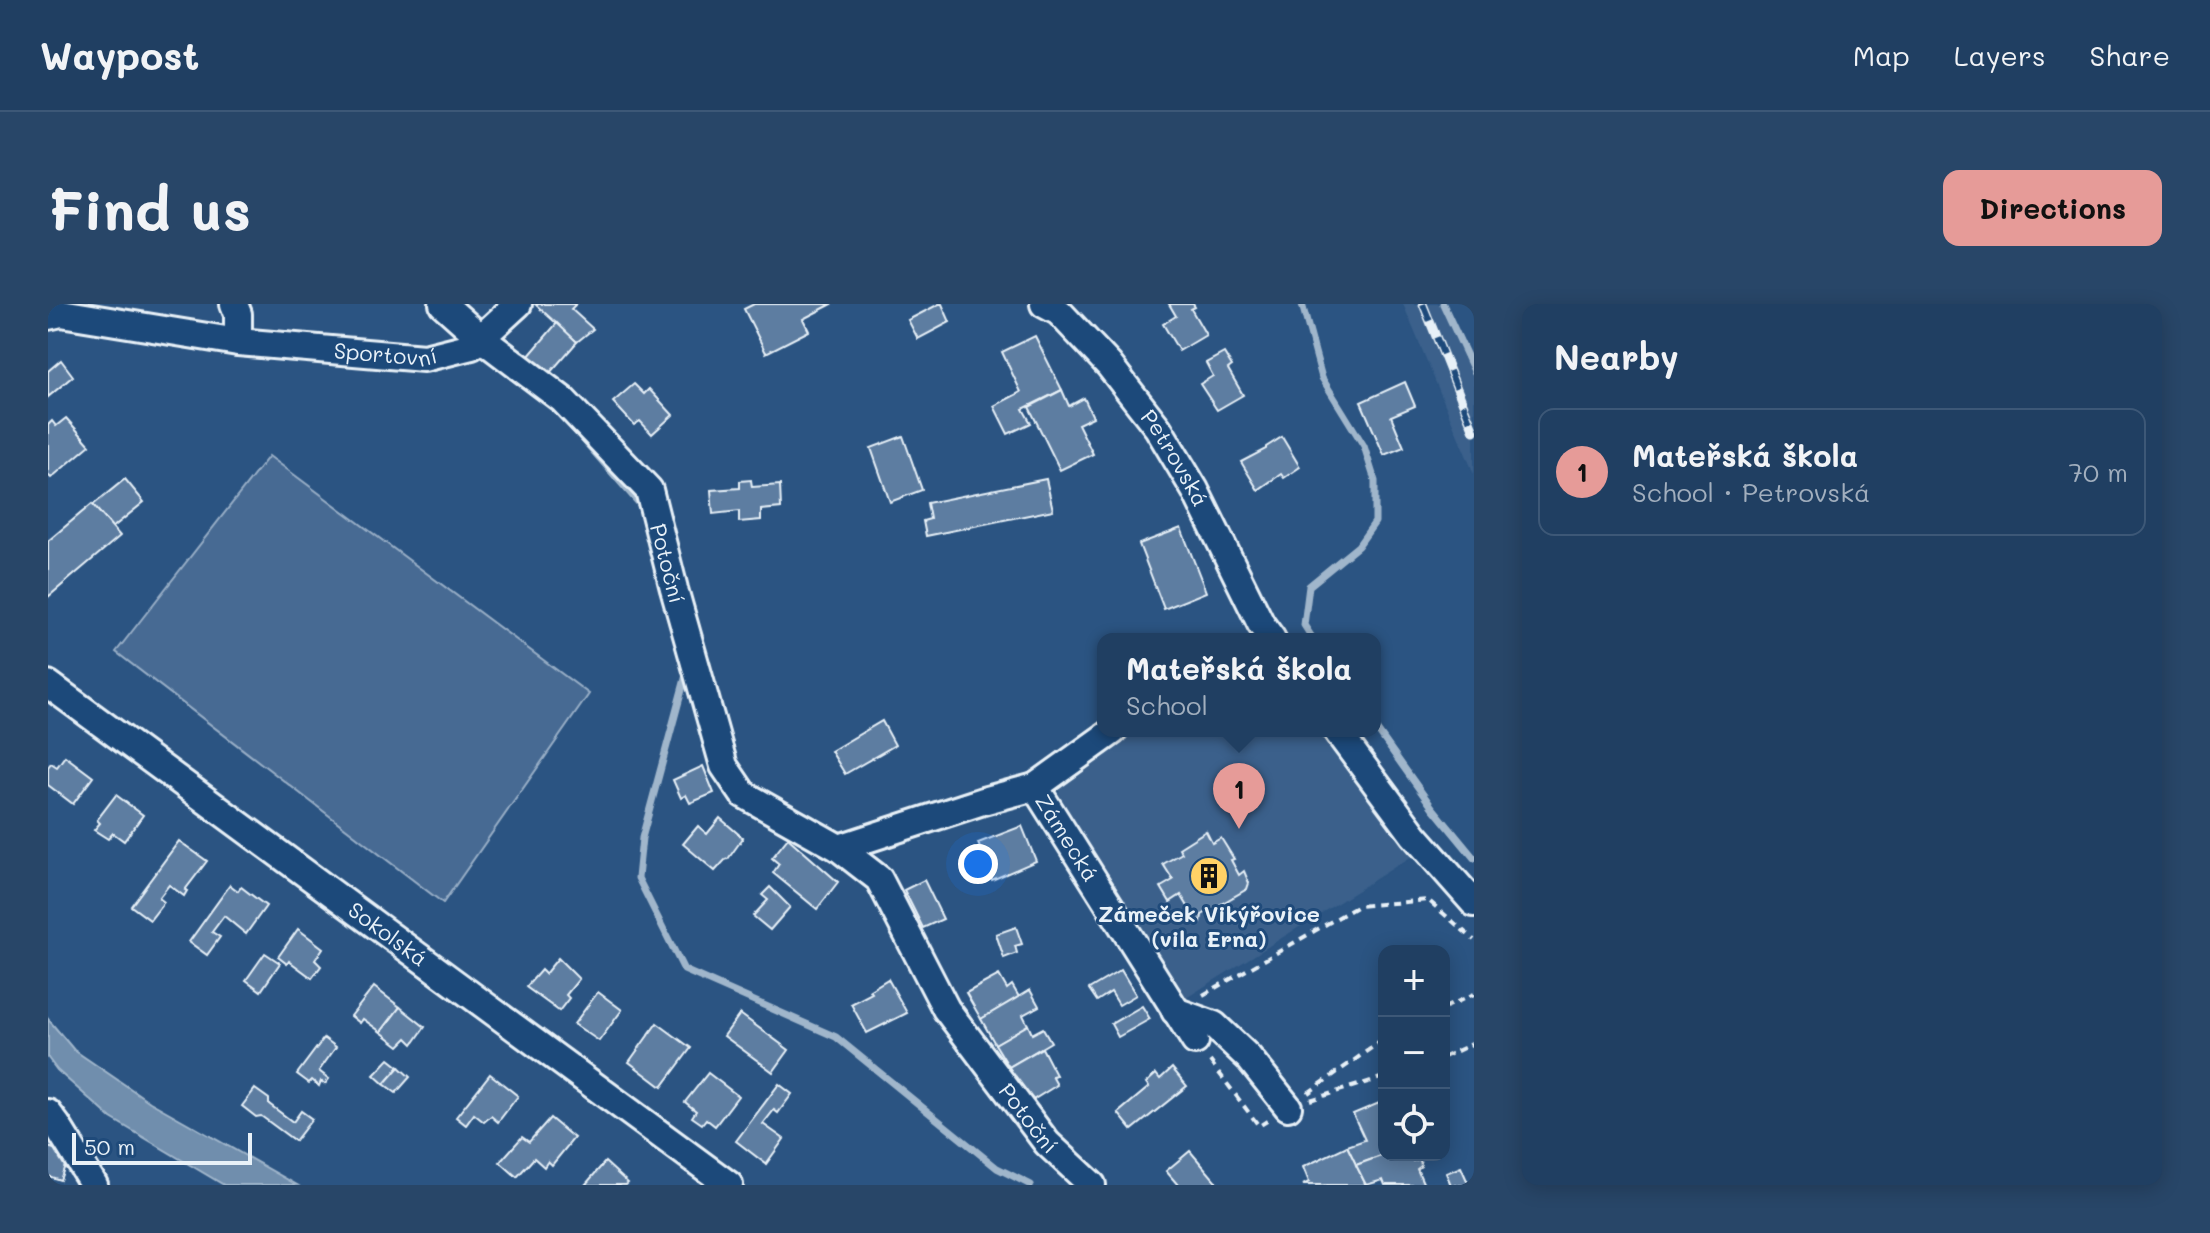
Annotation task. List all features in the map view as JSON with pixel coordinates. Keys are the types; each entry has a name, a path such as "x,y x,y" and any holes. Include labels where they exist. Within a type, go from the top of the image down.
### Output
{"street":[{"path":"234,304 238,314 238,342"},
{"name":"Potoční","path":"443,304 477,341 563,400 649,490 724,766 743,794 839,848 879,879 946,1009 1047,1143 1092,1185"},
{"name":"Sportovní","path":"48,316 61,313 238,342 424,358 477,341 518,304"},
{"name":"Petrovská","path":"1059,307 1158,428 1195,490 1258,633"},
{"name":"Sokolská","path":"48,684 729,1185"},
{"name":"Zámecká","path":"1105,737 1035,787 1195,1041"},
{"path":"1341,737 1414,835 1474,903"},
{"path":"839,848 1035,787"},
{"path":"1175,1011 1214,1025 1249,1058 1288,1107"},
{"path":"51,1122 94,1185"}],"path":[{"path":"1175,1011 1358,906 1428,900 1474,940"},
{"path":"1450,1005 1474,994"},
{"path":"1450,1054 1474,1043"},
{"path":"1288,1107 1378,1079"}],"shaded area":[{"path":"1403,304 1445,304 1474,373 1474,474"},
{"path":"269,456 589,694 443,903 116,652"},
{"path":"1122,737 1326,737 1417,853 1183,1000 1065,806 1059,793 1064,780"},
{"path":"48,1019 74,1050 150,1102 297,1185 224,1185 111,1118 57,1070 48,1058"}],"building":[{"path":"535,304 576,304 571,309 593,329 577,342"},
{"path":"754,304 832,304 803,319 809,331 766,353 744,309"},
{"path":"942,304 950,322 918,339 908,320"},
{"path":"1169,304 1193,304 1195,307 1191,309 1206,335 1179,351 1163,324 1176,316"},
{"path":"557,323 577,342 548,375 528,357"},
{"path":"1035,336 1062,390 1023,409 1031,423 1008,434 994,406 1021,392 1002,352"},
{"path":"1224,353 1232,366 1228,369 1243,395 1217,410 1200,384 1213,376 1206,363"},
{"path":"61,360 73,376 48,397 48,371"},
{"path":"1405,382 1415,406 1391,416 1404,447 1384,455 1361,402"},
{"path":"634,384 644,394 649,389 673,415 652,434 640,421 634,425 613,402"},
{"path":"1062,390 1069,406 1084,398 1093,417 1078,424 1093,454 1060,470 1029,407"},
{"path":"66,418 90,445 51,478 48,475 48,425 52,421 56,426"},
{"path":"903,436 922,490 890,502 871,448"},
{"path":"1282,437 1300,467 1284,478 1281,474 1258,490 1241,462"},
{"path":"125,479 144,502 112,528 93,505"},
{"path":"1046,479 1053,510 926,536 923,521 930,519 927,503"},
{"path":"751,480 752,487 780,485 781,508 761,510 761,520 739,522 739,511 713,514 711,490 740,488 740,481"},
{"path":"92,504 120,536 48,597 48,541"},
{"path":"1181,528 1206,592 1164,609 1139,544"},
{"path":"882,721 895,745 845,774 831,751"},
{"path":"65,756 93,777 73,804 48,785 48,767 51,763 57,767"},
{"path":"703,766 714,793 690,803 686,795 681,798 673,780"},
{"path":"116,795 143,815 124,841 113,833 108,839 94,830 100,823 97,820"},
{"path":"720,818 743,838 715,871 683,844 698,826 707,834"},
{"path":"1022,826 1036,861 992,880 978,843"},
{"name":"Zámeček Vikýřovice (vila Erna)","path":"1206,831 1212,843 1221,838 1234,859 1231,860 1239,875 1244,871 1249,883 1247,889 1202,915 1201,922 1197,924 1189,920 1192,913 1181,895 1170,902 1161,887 1173,880 1163,864 1182,853 1179,848"},
{"path":"788,838 838,882 817,909 773,873 779,864 772,858"},
{"path":"179,841 207,861 185,890 184,896 169,885 159,898 164,902 150,920 131,906"},
{"path":"924,880 943,919 923,928 904,890"},
{"path":"230,885 238,891 241,887 266,906 246,934 224,916 212,932 220,937 207,955 189,942"},
{"path":"770,887 790,907 770,930 753,916 768,900 762,895"},
{"path":"1016,927 1022,944 1015,946 1017,953 1004,958 996,934"},
{"path":"298,929 323,948 315,960 321,966 312,978 278,957"},
{"path":"265,953 280,963 261,991 246,980"},
{"path":"558,958 579,979 566,995 569,998 559,1011 526,987 541,970 545,974"},
{"path":"1121,970 1136,995 1119,1005 1111,992 1097,1001 1089,989"},
{"path":"999,975 1007,989 1012,985 1019,997 981,1019 966,993"},
{"path":"888,979 907,1013 867,1033 851,1004 872,993 870,990"},
{"path":"374,987 400,1007 381,1032 363,1019 360,1023 351,1016"},
{"path":"1030,990 1039,1006 1023,1015 1028,1025 995,1044 981,1019"},
{"path":"598,992 622,1010 599,1041 574,1024"},
{"path":"1142,1006 1150,1019 1118,1037 1111,1024"},
{"path":"400,1007 425,1027 413,1044 407,1038 399,1046 381,1032"},
{"path":"740,1014 789,1050 773,1072 724,1036"},
{"path":"657,1023 691,1048 662,1087 629,1062"},
{"path":"1028,1025 1032,1034 1043,1028 1051,1042 1009,1067 995,1044"},
{"path":"324,1038 336,1047 319,1071 329,1079 325,1084 321,1081 319,1086 297,1074"},
{"path":"1042,1048 1056,1075 1052,1076 1057,1085 1028,1103 1009,1067"},
{"path":"389,1059 399,1067 384,1084 374,1075"},
{"path":"399,1067 410,1077 396,1093 384,1084"},
{"path":"1172,1068 1187,1086 1132,1130 1118,1113 1149,1087 1146,1083 1156,1074 1160,1079"},
{"path":"708,1073 738,1096 715,1126 706,1119 702,1124 692,1117 696,1111 685,1102"},
{"path":"490,1074 518,1096 498,1122 491,1116 484,1122 474,1114 466,1125 456,1117"},
{"path":"779,1084 792,1094 778,1113 774,1110 763,1124 784,1139 766,1164 736,1141"},
{"path":"255,1089 293,1122 301,1111 312,1119 295,1141 242,1106"},
{"path":"1378,1104 1378,1157 1356,1165 1347,1146 1365,1140 1353,1114"},
{"path":"550,1118 574,1138 552,1165 548,1161 544,1167 534,1158 517,1177 500,1162 522,1137 529,1142"},
{"path":"1347,1146 1366,1185 1303,1185 1309,1182 1303,1167"},
{"path":"48,1147 69,1154 60,1180 48,1176"},
{"path":"1190,1151 1219,1185 1178,1185 1166,1171"},
{"path":"1378,1157 1378,1161 1420,1161 1421,1166 1417,1169 1424,1185 1385,1185 1383,1180 1366,1185 1356,1165"},
{"path":"605,1162 628,1183 626,1185 585,1185"},
{"path":"1461,1167 1469,1185 1451,1185 1446,1173"}],"waterway":[{"path":"1302,304 1322,378 1364,446 1375,481 1375,522 1358,546 1309,586 1304,625 1309,633"},
{"path":"1443,304 1474,371"},
{"path":"581,437 644,509"},
{"path":"684,668 686,675 642,838 638,878 684,970 836,1037 997,1168 1031,1185"},
{"path":"1381,735 1432,807 1474,858"}],"railway":[{"path":"1423,304 1474,431"}],"place":[{"name":"Mateřská škola","path":"1239,829"},
{"name":"Zámeček Vikýřovice (vila Erna)","path":"1209,876"}]}
